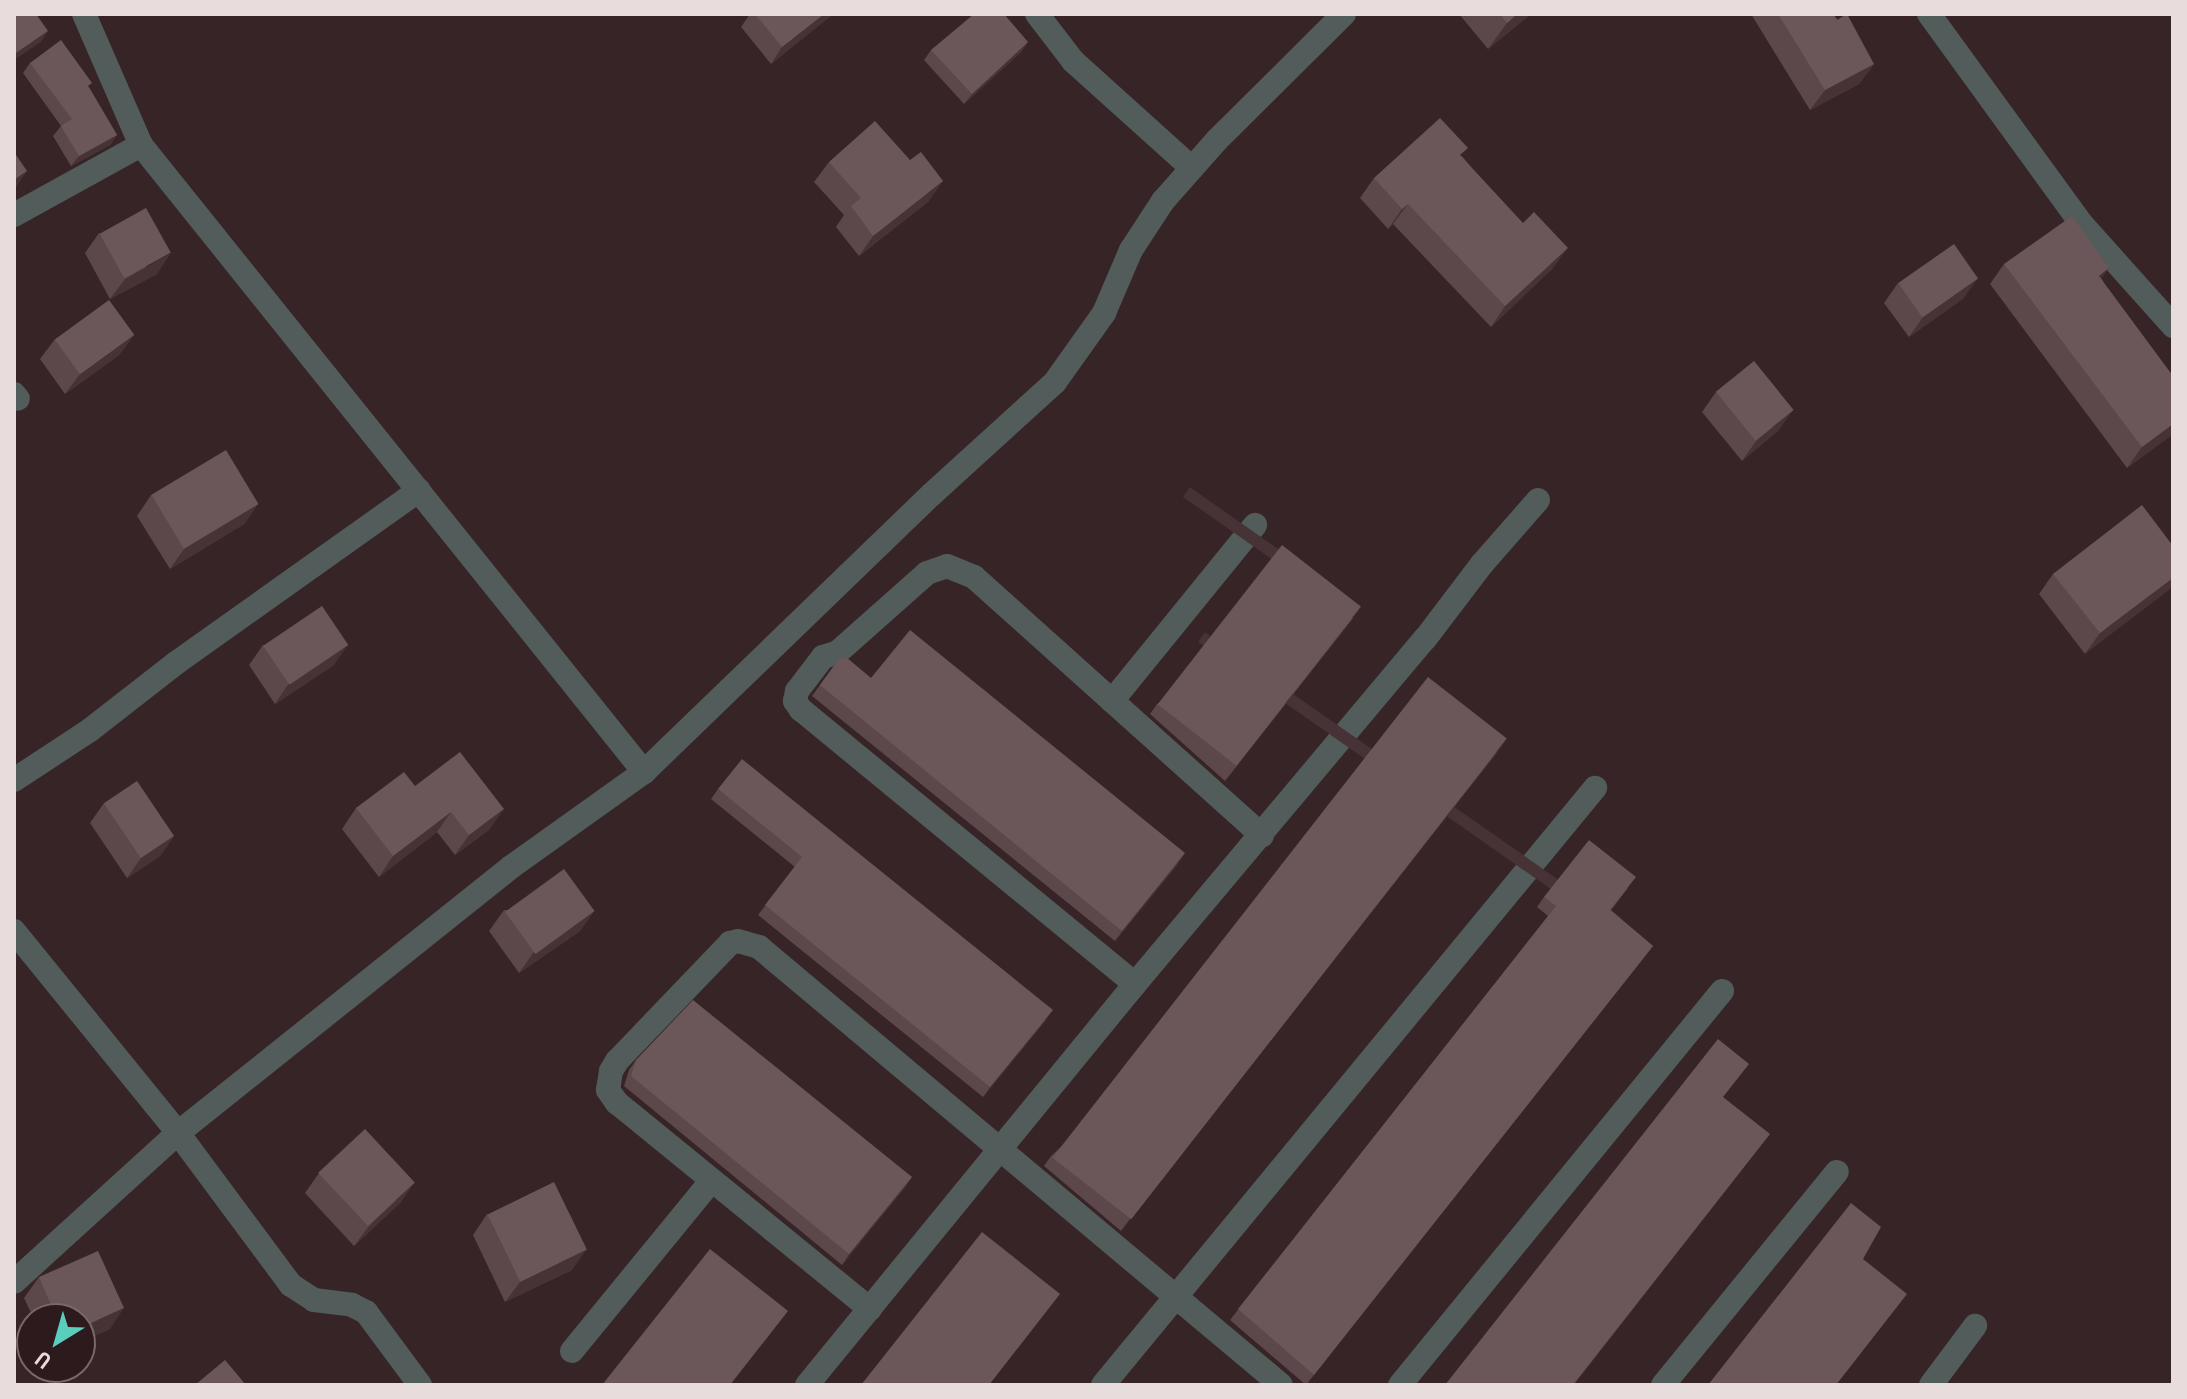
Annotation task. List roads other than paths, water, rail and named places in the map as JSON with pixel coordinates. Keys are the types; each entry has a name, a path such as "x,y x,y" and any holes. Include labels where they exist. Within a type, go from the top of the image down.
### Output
{"street":[{"path":"84,14 141,145 644,772"},
{"path":"1037,14 1073,61 1192,168"},
{"path":"14,1282 178,1133 511,867 644,772 920,505 1055,382 1104,313 1139,238 1163,201 1344,14"},
{"path":"1929,14 2080,222 2173,326"},
{"path":"14,215 141,145"},
{"path":"14,780 90,730 419,490"},
{"path":"807,1385 1135,984 1538,500"},
{"path":"1112,701 1255,525"},
{"path":"1135,984 795,701 797,691 823,657 838,652 927,573 947,566 974,577 1262,835"},
{"path":"1103,1385 1595,788"},
{"path":"14,931 178,1133 291,1285 314,1300 362,1309 420,1385"},
{"path":"870,1309 617,1103 608,1090 608,1081 617,1061 721,948 738,941 759,947 1281,1385"},
{"path":"1400,1385 1722,991"},
{"path":"1663,1385 1837,1172"},
{"path":"572,1351 711,1181"},
{"path":"1933,1384 1975,1326"}]}
